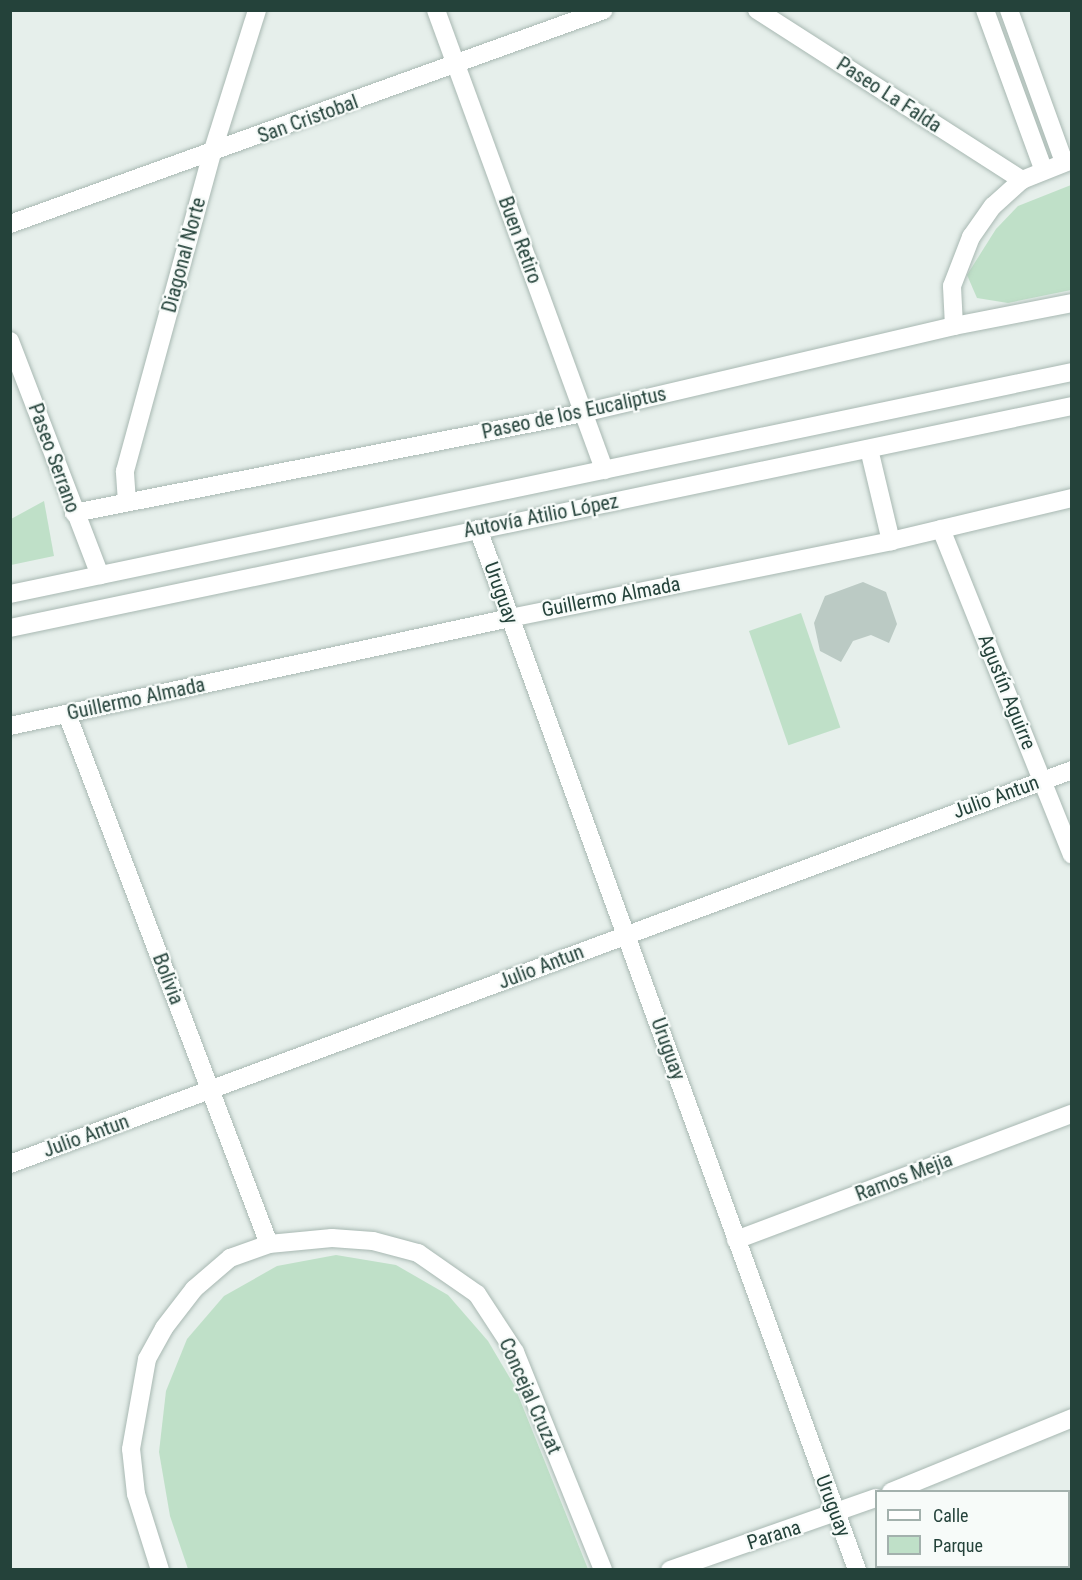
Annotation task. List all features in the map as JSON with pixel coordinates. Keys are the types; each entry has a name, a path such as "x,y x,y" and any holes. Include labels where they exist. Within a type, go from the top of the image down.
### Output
{"street":[{"name":"Diagonal Norte","path":"127,502 124,471 213,153 257,10"},
{"name":"Buen Retiro","path":"436,10 604,470"},
{"name":"San Cristobal","path":"10,224 213,153 604,10"},
{"name":"Paseo La Falda","path":"757,10 1022,180"},
{"path":"985,10 1044,171"},
{"path":"954,326 951,286 960,258 993,206 1022,180 1068,161 1009,10"},
{"name":"Paseo de los Eucaliptus","path":"74,513 584,412 954,326 1071,303"},
{"name":"Paseo Serrano","path":"10,341 74,513 100,575"},
{"name":"Autovía Atilio López","path":"10,594 1071,372"},
{"name":"Autovía Atilio López","path":"10,628 1071,406"},
{"path":"869,449 891,541"},
{"name":"Guillermo Almada","path":"10,726 510,618 891,541 1071,498"},
{"name":"Uruguay","path":"478,529 628,934 835,1515 857,1569"},
{"name":"Agustín Aguirre","path":"941,529 1071,855"},
{"name":"Bolivia","path":"67,714 270,1244"},
{"name":"Julio Antun","path":"10,1164 1071,770"},
{"name":"Ramos Mejia","path":"736,1240 1071,1114"},
{"name":"Concejal Cruzat","path":"160,1569 136,1494 131,1449 147,1359 164,1328 194,1289 230,1258 270,1244 332,1238 374,1241 418,1253 477,1294 515,1352 603,1569"},
{"path":"893,1490 1071,1418"},
{"name":"Parana","path":"670,1569 835,1515 875,1498"}],"green space":[{"path":"1071,185 1071,290 1008,303 977,298 967,275 996,229 1018,206"},
{"path":"44,501 54,556 11,565 11,519"},
{"path":"801,613 840,727 788,745 749,631"},
{"path":"336,1255 396,1265 448,1295 488,1341 514,1385 588,1569 188,1569 170,1516 159,1452 166,1391 187,1339 224,1296 277,1266"}],"building":[{"path":"863,582 886,592 897,624 889,643 871,635 853,641 841,662 820,651 814,623 825,596"}]}
